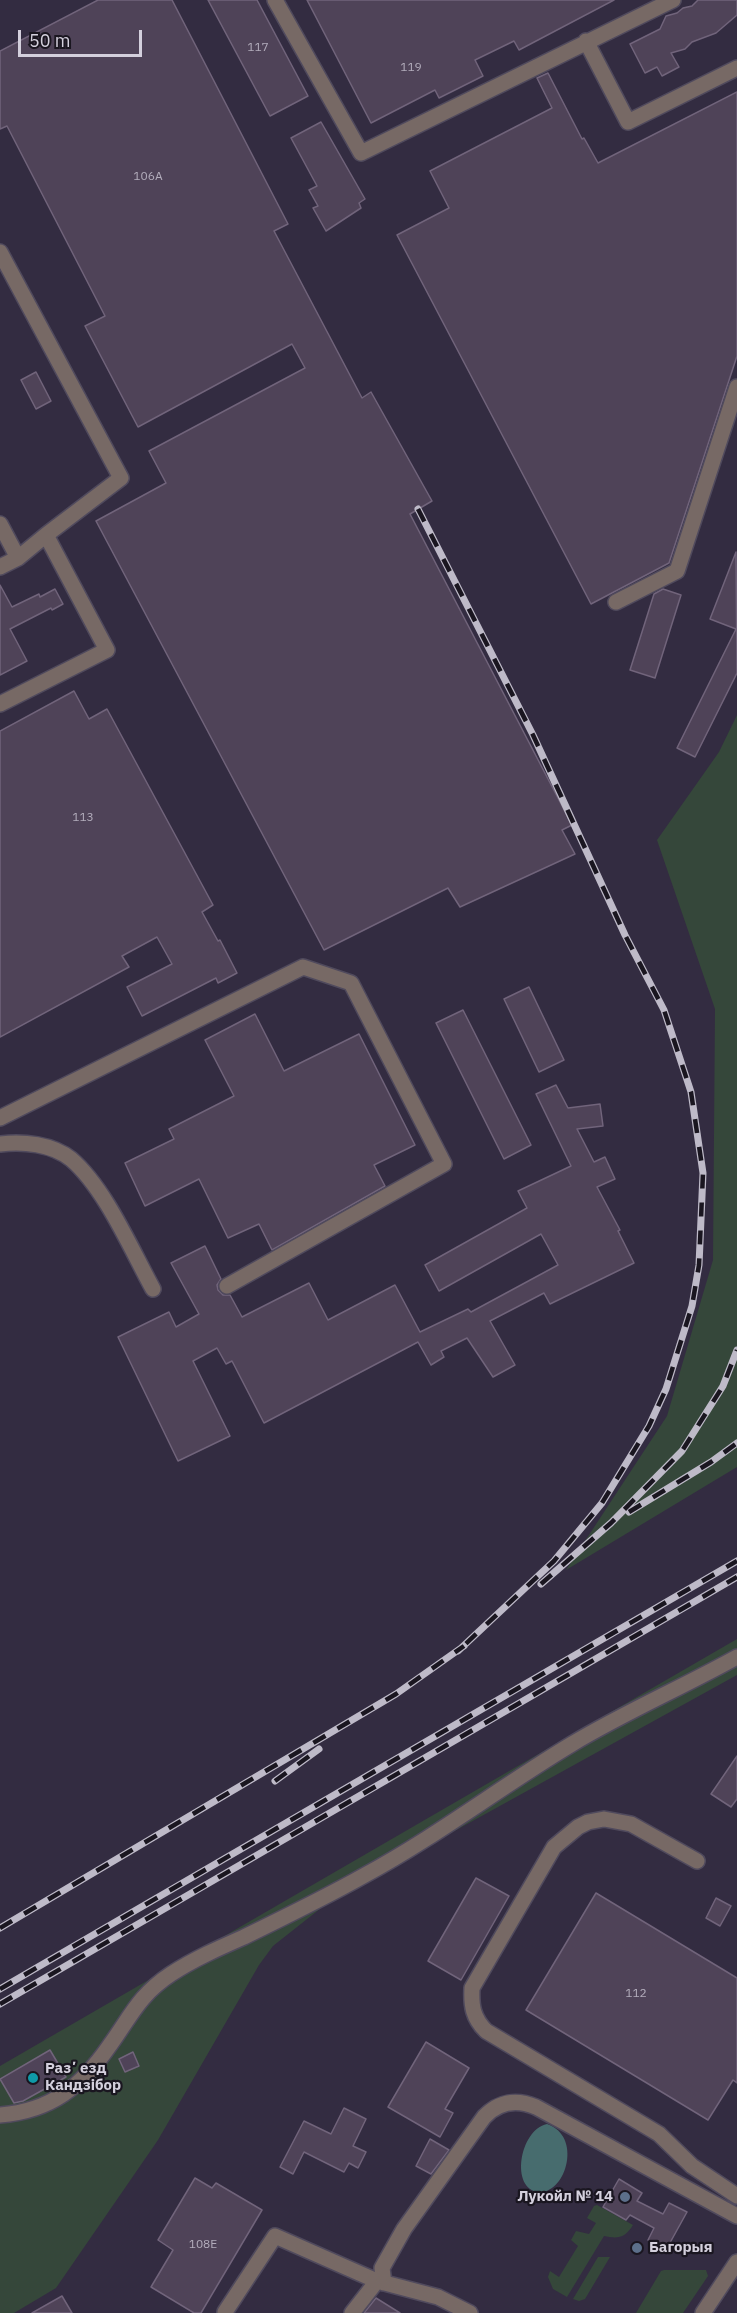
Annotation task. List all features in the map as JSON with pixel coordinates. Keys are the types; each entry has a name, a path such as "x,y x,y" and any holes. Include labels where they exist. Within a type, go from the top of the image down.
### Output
{"lane":[{"path":"274,0 361,153 673,0"},
{"path":"586,41 628,122 737,68"},
{"path":"0,252 121,478 18,558 0,567"},
{"path":"616,602 677,571 737,387"},
{"path":"0,524 18,558"},
{"path":"0,704 107,650 46,535"},
{"path":"0,1118 303,967 351,983 444,1164 227,1286"},
{"path":"0,1144 41,1144 70,1158 98,1190 153,1288"},
{"path":"0,2115 20,2114 39,2108 56,2101 71,2089 105,2052 143,1996 171,1974 374,1870 455,1821 574,1743 737,1657"},
{"path":"697,1861 631,1824 604,1819 588,1822 578,1827 554,1847 472,1988 471,2003 474,2014 486,2031 659,2134 692,2166 737,2196"},
{"path":"352,2313 380,2282 382,2268 404,2229 484,2117 498,2106 509,2102 528,2103 737,2216"},
{"path":"225,2312 275,2236 380,2282 438,2297 470,2313"},
{"path":"703,2313 737,2262"}],"shaded area":[{"path":"737,715 737,1467 566,1570 667,1416 713,1260 715,1009 657,840 719,752"},
{"path":"737,1639 737,1675 335,1897 273,1946 259,1965 158,2140 56,2288 14,2313 0,2313 0,2066"},
{"path":"547,2124 558,2130 565,2140 567,2163 557,2184 549,2190 539,2192 530,2189 524,2181 521,2171 522,2160 530,2137 537,2129"},
{"path":"597,2205 633,2225 627,2233 621,2236 604,2236 567,2297 553,2289 548,2277 550,2271 559,2277 578,2246 571,2240 576,2231 589,2234 596,2223 587,2218"},
{"path":"598,2257 610,2257 585,2299 579,2301 573,2299"},
{"path":"706,2270 708,2276 683,2313 636,2313 661,2271"}],"building":[{"path":"98,0 172,0 288,224 274,231 362,398 371,392 432,501 410,514 572,825 562,830 575,854 460,907 448,888 324,950 96,521 166,483 149,451 305,368 292,344 138,427 85,326 105,316 7,126 0,129 0,51"},
{"path":"208,0 257,0 308,96 270,116"},
{"path":"307,0 614,0 519,50 514,41 475,60 483,76 439,98 435,90 371,123"},
{"path":"698,0 737,0 737,15 716,33 692,42 685,49 671,53 679,67 662,76 657,67 645,73 630,44 660,29 666,16 692,6"},
{"path":"548,73 582,139 584,138 598,163 737,92 737,356 669,563 591,604 397,235 449,208 430,171 552,108 537,78"},
{"path":"321,122 365,199 359,203 361,208 326,231 313,208 318,206 309,190 317,186 291,138"},
{"path":"36,372 51,401 36,409 21,380"},
{"path":"736,552 737,673 695,757 677,748 736,629 710,619"},
{"path":"0,585 12,607 55,589 63,604 10,629 27,661 0,675"},
{"path":"663,589 681,595 655,678 630,670 654,594"},
{"path":"74,691 89,719 107,709 213,905 202,912 237,973 218,983 216,978 142,1016 127,987 172,964 157,937 122,956 129,967 0,1037 0,731"},
{"path":"529,987 564,1060 539,1072 504,999"},
{"path":"463,1010 531,1145 504,1159 436,1023"},
{"path":"255,1014 284,1071 359,1034 415,1145 374,1165 385,1186 272,1250 259,1224 228,1238 199,1179 145,1206 125,1163 174,1139 169,1129 234,1096 205,1040"},
{"path":"556,1085 568,1108 600,1104 603,1126 577,1129 594,1162 605,1157 615,1179 597,1187 620,1230 618,1231 634,1263 550,1304 544,1293 490,1321 515,1365 493,1377 467,1338 441,1351 444,1357 431,1365 418,1342 264,1423 232,1361 226,1364 217,1348 193,1361 230,1436 178,1461 118,1337 169,1312 176,1327 199,1314 171,1263 205,1246 221,1279 217,1285 218,1290 223,1295 230,1295 242,1317 309,1283 328,1320 395,1285 420,1332 468,1309 471,1312 558,1265 541,1234 439,1291 425,1265 527,1208 518,1191 571,1166 536,1094"},
{"path":"737,1756 737,1799 731,1807 711,1794"},
{"path":"476,1878 509,1896 461,1980 428,1961"},
{"path":"596,1893 737,1978 737,2083 733,2080 708,2120 526,2010"},
{"path":"716,1898 731,1906 720,1926 706,1918"},
{"path":"426,2042 469,2068 445,2109 453,2113 440,2137 388,2107"},
{"name":"Разʼезд Кандзібор","path":"50,2050 66,2077 23,2101 14,2103 0,2079"},
{"path":"133,2052 139,2066 125,2072 119,2059"},
{"path":"344,2108 366,2119 353,2146 366,2152 358,2168 349,2163 344,2172 304,2152 293,2174 280,2167 304,2121 331,2134"},
{"path":"430,2139 449,2150 431,2174 416,2166"},
{"path":"195,2178 212,2188 216,2183 262,2210 201,2313 194,2313 151,2287 173,2250 158,2240"},
{"path":"619,2179 642,2193 637,2201 663,2214 669,2203 687,2212 666,2250 648,2240 654,2228 630,2215 626,2220 603,2207"},
{"path":"62,2296 72,2313 32,2313"},
{"path":"376,2298 400,2313 364,2313"}],"railway":[{"path":"418,509 533,735 625,935 664,1010 691,1092 703,1173 699,1265 692,1306 666,1389 649,1426 602,1503 554,1561 458,1651"},
{"path":"541,1584 611,1523 682,1451 723,1386 737,1350"},
{"path":"629,1512 711,1462 737,1443"},
{"path":"0,1989 737,1561"},
{"path":"0,2004 737,1577"},
{"path":"0,1928 396,1694 464,1646"},
{"path":"275,1781 319,1749"}],"place":[{"name":"Разʼезд Кандзібор","path":"33,2078"},
{"name":"Лукойл № 14","path":"625,2197"},
{"name":"Багорыя","path":"637,2248"}]}
